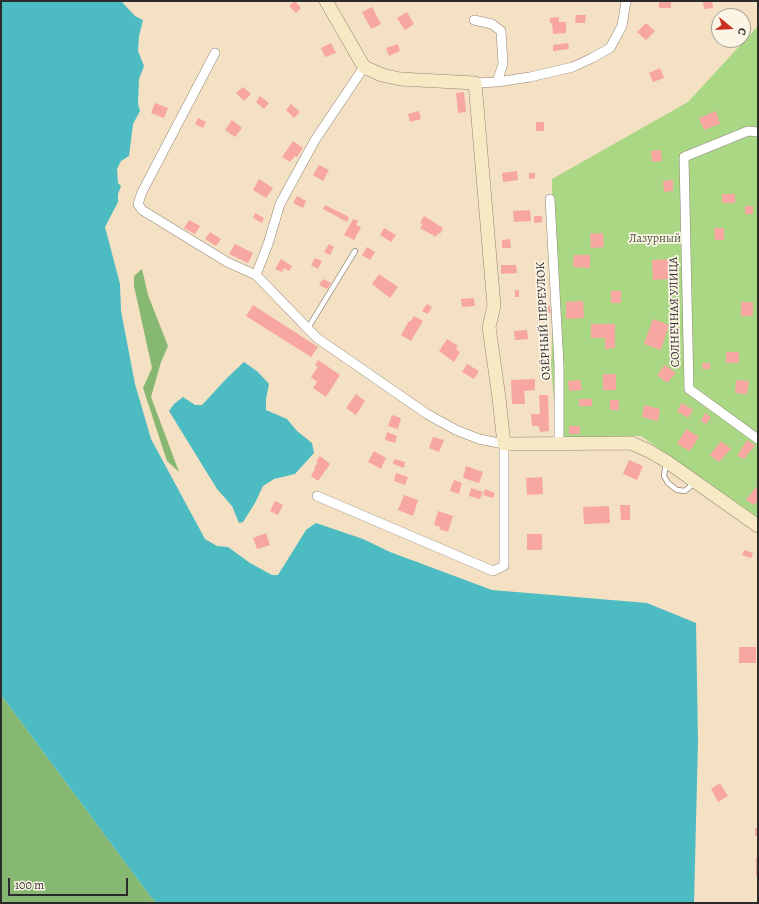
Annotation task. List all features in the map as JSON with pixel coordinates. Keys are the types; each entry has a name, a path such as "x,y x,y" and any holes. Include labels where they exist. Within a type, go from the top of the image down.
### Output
{"street":[{"path":"326,1 364,67 382,75 400,79 475,83 497,82 530,77 572,67 592,58 610,48 622,26 626,1"},
{"path":"474,20 492,24 501,32 503,64 497,82"},
{"path":"215,53 142,192 138,204 142,210 228,262 256,276 317,338 427,414 456,430 479,439 504,444 560,442 630,443 649,451 666,461 758,526"},
{"path":"256,276 268,244 280,204 315,140 341,99 364,67"},
{"path":"317,496 493,571 504,566 504,444 489,327 494,306 475,83"},
{"name":"СОЛНЕЧНАЯ УЛИЦА","path":"758,132 748,130 684,157 689,389 758,438"},
{"name":"ОЗЁРНЫЙ ПЕРЕУЛОК","path":"550,199 559,365 560,442"}],"lane":[{"path":"308,328 355,251"}],"green space":[{"name":"Лазурный","path":"758,26 758,518 641,436 557,438 551,366 553,323 552,179 688,102 738,48 751,48 751,34"},
{"path":"142,269 148,295 168,346 161,362 151,397 179,472 167,461 143,388 152,368 134,286 134,276"},
{"path":"1,695 150,896 157,903 1,903"}],"water":[{"path":"1,1 121,1 135,16 143,20 139,36 138,51 144,66 139,79 138,104 140,111 133,124 129,156 121,161 117,169 118,183 121,186 118,194 118,202 105,227 120,284 121,311 135,384 151,439 205,539 217,546 228,547 250,563 272,575 278,575 306,530 316,523 363,539 390,552 492,590 647,603 696,623 698,741 694,903 157,903 150,896 1,695"},
{"path":"244,362 258,372 269,384 266,399 266,410 287,419 297,431 312,443 314,453 295,474 274,479 263,486 255,503 243,522 239,523 232,506 217,489 169,411 174,404 183,397 195,405 202,405"}],"building":[{"path":"295,1 301,8 296,13 289,6"},
{"path":"659,1 671,1 671,8 659,8"},
{"path":"703,1 712,1 713,8 704,9"},
{"path":"372,7 381,24 371,29 362,12"},
{"path":"407,12 414,24 405,30 397,18"},
{"path":"576,15 586,15 585,23 575,23"},
{"path":"559,17 559,22 566,22 566,33 553,34 550,18"},
{"path":"646,23 655,31 646,40 637,32"},
{"path":"331,43 336,53 325,57 321,48"},
{"path":"568,43 569,49 553,51 553,45"},
{"path":"398,44 400,51 389,56 386,48"},
{"path":"660,68 664,78 653,82 649,73"},
{"path":"243,87 251,94 244,101 236,93"},
{"path":"464,92 466,112 458,113 456,93"},
{"path":"260,96 269,103 264,109 256,102"},
{"path":"155,103 168,108 164,118 151,113"},
{"path":"291,104 300,112 294,118 286,110"},
{"path":"419,111 421,119 410,122 408,114"},
{"path":"716,111 720,124 704,130 699,118"},
{"path":"198,118 206,122 203,128 195,124"},
{"path":"232,120 242,128 235,137 225,130"},
{"path":"536,122 544,122 544,131 536,131"},
{"path":"293,141 303,148 297,157 295,156 290,162 282,157"},
{"path":"661,150 662,161 652,162 651,151"},
{"path":"319,165 329,170 323,181 313,175"},
{"path":"517,171 518,180 503,182 502,173"},
{"path":"529,173 535,173 535,178 529,179"},
{"path":"259,179 273,188 266,198 253,190"},
{"path":"673,180 673,191 664,192 663,181"},
{"path":"722,194 735,194 735,203 722,203"},
{"path":"297,196 306,201 303,208 293,203"},
{"path":"325,205 349,217 347,222 323,209"},
{"path":"745,206 753,206 753,214 745,214"},
{"path":"530,210 531,221 514,222 513,211"},
{"path":"255,213 264,218 262,223 253,218"},
{"path":"424,216 443,228 440,234 438,233 436,237 420,228 423,224 420,223"},
{"path":"534,216 542,216 542,222 534,223"},
{"path":"353,219 358,221 356,225 361,227 354,240 344,235"},
{"path":"189,220 200,226 195,234 184,228"},
{"path":"384,228 396,235 391,242 380,235"},
{"path":"714,228 724,228 724,240 715,240"},
{"path":"210,232 221,239 216,246 205,239"},
{"path":"603,233 604,247 591,248 590,234"},
{"path":"510,239 511,248 502,248 502,240"},
{"path":"235,244 253,253 248,263 229,254"},
{"path":"329,244 334,247 330,255 324,252"},
{"path":"367,247 375,252 370,260 362,255"},
{"path":"574,255 590,255 590,268 573,267"},
{"path":"315,258 322,261 318,269 311,265"},
{"path":"281,259 292,266 289,271 284,268 282,272 275,269"},
{"path":"669,259 669,279 653,280 652,260"},
{"path":"501,265 516,265 517,273 501,274"},
{"path":"379,274 398,287 390,298 372,284"},
{"path":"323,279 331,283 327,289 319,285"},
{"path":"515,290 519,290 519,297 515,297"},
{"path":"611,291 621,291 621,303 611,303"},
{"path":"474,298 475,306 462,307 461,299"},
{"path":"583,301 584,318 566,319 566,302"},
{"path":"741,302 753,302 753,316 741,316"},
{"path":"427,304 432,307 428,314 422,311"},
{"path":"253,305 318,347 311,357 246,316"},
{"path":"550,306 551,313 542,314 541,307"},
{"path":"414,316 423,321 411,341 401,335 409,321 410,322"},
{"path":"653,319 669,325 661,350 644,344"},
{"path":"591,324 615,324 615,348 605,349 605,338 591,338"},
{"path":"527,330 528,339 515,340 514,331"},
{"path":"447,339 458,346 456,349 460,352 454,362 439,351"},
{"path":"726,352 739,352 739,363 726,363"},
{"path":"318,360 340,375 326,397 313,388 317,382 311,377 318,367 315,365"},
{"path":"702,363 710,363 710,369 703,369"},
{"path":"467,364 479,371 474,379 462,372"},
{"path":"665,365 676,373 667,383 657,375"},
{"path":"603,374 616,374 616,390 603,390"},
{"path":"535,379 535,390 524,391 525,404 512,404 511,380"},
{"path":"580,380 582,390 569,391 568,381"},
{"path":"736,380 749,381 747,394 735,393"},
{"path":"356,394 365,401 356,415 346,408"},
{"path":"539,395 548,395 549,431 540,432 539,426 532,426 531,414 540,414"},
{"path":"579,399 592,399 592,406 579,406"},
{"path":"610,400 619,400 619,410 610,410"},
{"path":"682,403 693,410 688,418 677,411"},
{"path":"644,405 660,409 658,421 642,417"},
{"path":"705,413 711,417 706,424 701,421"},
{"path":"392,415 401,418 398,429 388,426"},
{"path":"569,426 580,426 580,434 569,434"},
{"path":"686,429 699,437 690,451 677,444"},
{"path":"387,432 397,436 395,443 385,440"},
{"path":"433,437 444,440 439,452 429,448"},
{"path":"747,440 755,445 744,459 737,456"},
{"path":"721,441 731,449 719,462 710,455"},
{"path":"374,451 386,458 381,469 368,462"},
{"path":"320,456 330,464 318,481 311,476 318,462 316,461"},
{"path":"394,459 405,462 404,468 393,464"},
{"path":"629,460 643,466 637,480 623,474"},
{"path":"466,466 483,472 479,483 463,478"},
{"path":"396,473 408,477 405,485 394,481"},
{"path":"542,477 543,494 527,495 526,478"},
{"path":"454,480 462,483 459,494 450,491"},
{"path":"756,487 758,489 758,500 754,505 746,500"},
{"path":"471,488 483,492 480,499 469,496"},
{"path":"485,489 495,493 493,498 483,495"},
{"path":"404,495 418,500 413,516 398,510"},
{"path":"275,501 283,505 278,515 270,511"},
{"path":"620,505 630,505 630,520 621,520"},
{"path":"609,506 610,523 584,524 583,507"},
{"path":"438,511 453,516 448,532 439,529 440,527 434,525"},
{"path":"266,533 270,545 257,549 253,538"},
{"path":"527,534 542,534 542,550 527,550"},
{"path":"744,550 753,553 751,558 742,555"},
{"path":"739,647 756,647 756,663 739,663"},
{"path":"720,783 728,796 718,802 711,789"},
{"path":"755,828 758,828 758,836 755,836"},
{"path":"756,858 758,858 758,877 756,877"}]}
